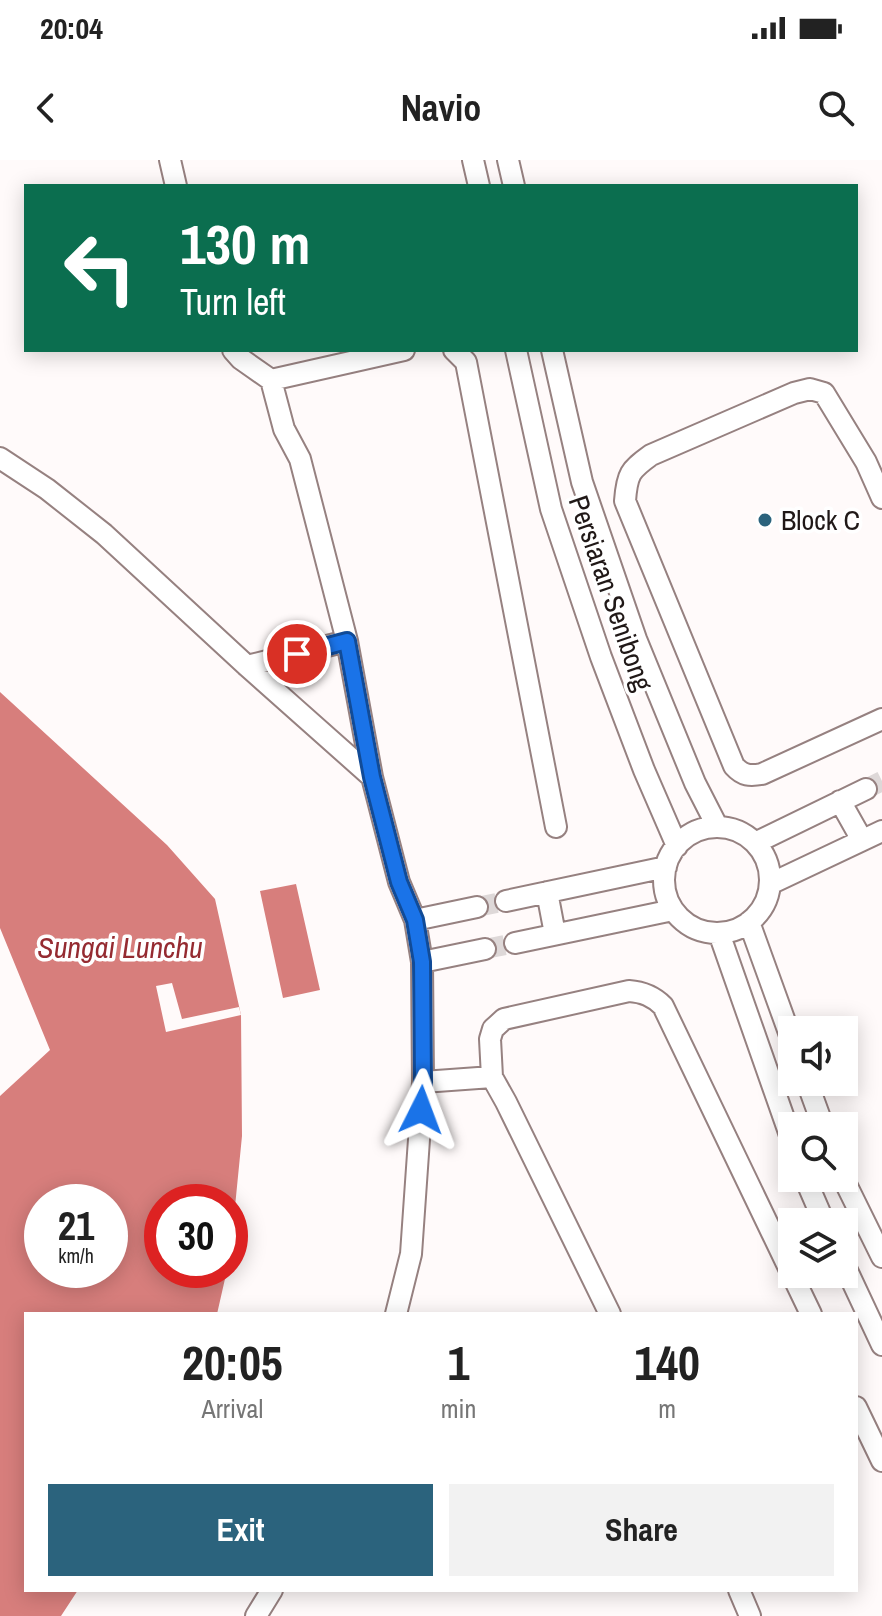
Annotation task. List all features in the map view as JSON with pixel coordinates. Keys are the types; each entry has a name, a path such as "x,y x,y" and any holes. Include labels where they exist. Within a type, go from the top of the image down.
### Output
{"street":[{"path":"170,160 176,184"},
{"path":"473,160 479,184"},
{"path":"508,160 514,184"},
{"path":"235,352 271,380 284,429 300,459 347,641 372,777 399,882 415,920 422,962 423,1082 411,1254 396,1312"},
{"path":"271,380 395,352"},
{"path":"456,352 466,362 556,827"},
{"name":"Persiaran Senibong","path":"516,352 551,509 612,685 677,846"},
{"name":"Persiaran Senibong","path":"552,352 582,482 616,582 695,783 717,826"},
{"path":"882,498 866,462 824,393 810,389 794,393 651,455 631,469 626,482 625,501 734,766 742,774 762,774 882,719"},
{"path":"0,458 47,489 104,534 372,777"},
{"path":"247,666 347,641"},
{"path":"755,843 866,789"},
{"path":"840,801 862,840"},
{"path":"717,826 734,829 749,837 761,849 768,863 770,884 761,911 739,928 719,933 701,931 685,923 673,910 666,896 664,881 666,867 677,846 684,838 717,826"},
{"path":"770,884 882,831"},
{"path":"506,901 666,867"},
{"path":"547,892 555,934"},
{"path":"415,920 477,907"},
{"path":"515,943 673,910"},
{"path":"749,922 783,1016"},
{"path":"719,933 782,1112"},
{"path":"422,962 485,949"},
{"path":"609,1312 492,1077 490,1039 493,1029 504,1019 618,992 640,992 654,997 663,1006 810,1312"},
{"path":"423,1082 492,1077"},
{"path":"850,1192 882,1257"},
{"path":"855,1288 882,1345"},
{"path":"858,1411 882,1461"},
{"path":"256,1616 271,1592"},
{"path":"740,1592 750,1616"}],"water":[{"name":"Sungai Lunchu","path":"0,692 167,845 215,899 241,1015 242,1136 237,1184 144,1184 144,1288 223,1288 217,1312 24,1312 24,1592 77,1592 61,1616 0,1616 0,1096 50,1050 0,928"},
{"path":"296,884 320,990 283,998 260,891"}],"pier":[{"path":"172,983 182,1019 239,1007 241,1015 166,1032 156,986"}],"tunnel":[{"path":"866,789 882,781"},
{"path":"477,907 506,901"},
{"path":"485,949 515,943"}],"place":[{"name":"Block C","path":"765,520"}],"route":[{"path":"297,654 347,641 372,777 399,882 415,920 422,962 421,1110"}]}
